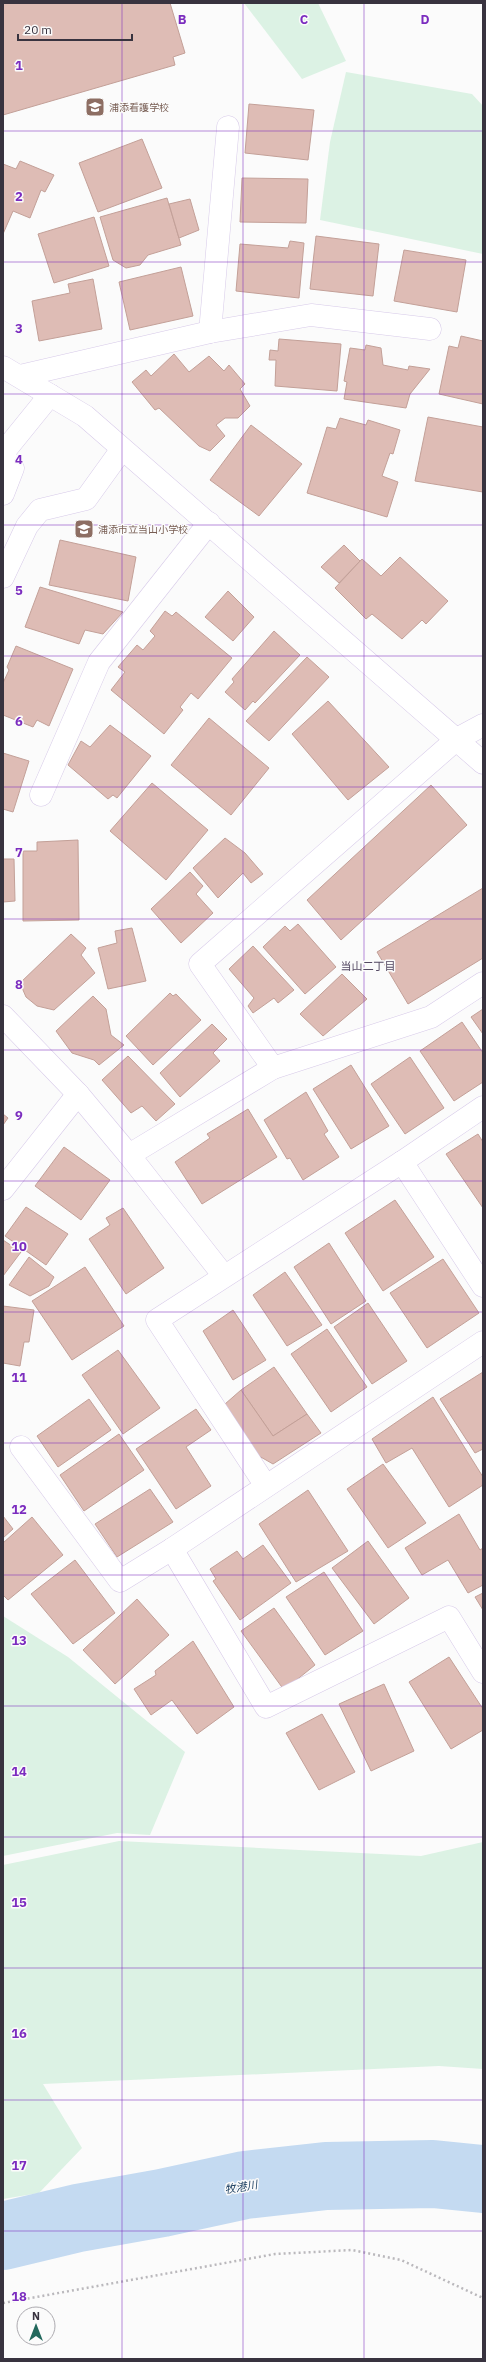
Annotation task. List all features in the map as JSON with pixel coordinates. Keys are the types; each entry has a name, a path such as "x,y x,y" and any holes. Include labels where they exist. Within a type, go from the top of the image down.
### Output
{"street":[{"path":"210,332 228,127"},
{"path":"12,372 210,332 311,315 430,329"},
{"path":"12,372 85,416 483,763"},
{"path":"3,494 13,468 3,454 50,395"},
{"path":"3,577 27,526 40,510 86,499 122,449"},
{"path":"41,795 99,662 209,523"},
{"path":"273,1068 200,964 457,739 483,726"},
{"path":"129,1155 273,1068 431,1017 483,983"},
{"path":"3,1016 78,1094 129,1155 224,1276"},
{"path":"3,1189 78,1094"},
{"path":"266,1486 157,1320 402,1162 483,1107"},
{"path":"402,1162 483,1286"},
{"path":"21,1447 120,1581 172,1549 483,1342"},
{"path":"172,1549 266,1707 449,1617 483,1672"}],"path":[{"path":"3,2303 275,2254 352,2250 401,2260 483,2298"}],"green space":[{"path":"244,3 318,3 346,61 302,79"},
{"path":"346,72 472,94 483,106 483,254 320,220 330,142"},
{"path":"3,1616 68,1657 185,1752 150,1835 117,1833 3,1856"},
{"path":"119,1841 421,1856 483,1842 483,2069 439,2066 43,2084 82,2148 39,2193 3,2199 3,1865"}],"building":[{"path":"3,3 170,3 185,53 173,57 175,65 3,115"},
{"path":"249,104 314,110 308,160 245,153"},
{"path":"142,139 162,188 98,212 79,163"},
{"path":"20,161 54,175 45,192 41,190 30,218 13,211 3,234 3,164 16,169"},
{"path":"242,178 308,179 306,223 240,222"},
{"path":"167,198 181,245 148,255 140,265 126,268 113,260 100,217"},
{"path":"190,199 199,230 179,238 169,204"},
{"path":"94,217 109,266 54,283 38,234"},
{"path":"316,236 379,244 373,296 310,289"},
{"path":"290,241 304,243 299,298 236,291 240,244 288,248"},
{"path":"404,250 466,260 457,312 394,301"},
{"path":"181,267 193,316 130,330 119,282"},
{"path":"93,279 102,329 39,341 32,301 70,293 68,284"},
{"path":"461,336 483,341 483,404 439,394 449,346 458,348"},
{"path":"279,339 341,344 337,391 275,386 276,360 269,360 270,350 278,351"},
{"path":"366,345 381,348 383,365 408,370 409,366 430,369 410,394 406,408 344,399 347,382 344,381 350,348 365,350"},
{"path":"174,354 189,372 209,356 224,371 229,365 245,384 240,389 250,406 238,418 225,418 216,425 225,436 210,451 199,446 159,408 155,410 132,382 146,370 151,376"},
{"path":"428,417 483,427 483,492 415,481"},
{"path":"340,418 366,425 368,420 400,430 393,454 390,453 382,476 398,482 387,517 307,493 327,427 336,429"},
{"path":"251,425 302,464 259,516 210,480"},
{"path":"60,540 136,557 128,601 49,585"},
{"path":"344,545 360,561 339,583 321,567"},
{"path":"400,557 448,601 426,624 422,620 402,639 372,614 366,619 335,588 362,559 381,576"},
{"path":"40,587 123,612 103,634 85,630 79,644 25,627"},
{"path":"228,591 254,617 233,641 205,617"},
{"path":"165,611 172,616 176,612 232,658 198,699 191,693 180,707 183,710 164,734 111,690 125,672 118,667 137,645 143,650 155,636 150,631"},
{"path":"274,631 300,655 255,703 253,701 245,710 225,692 234,682 232,679"},
{"path":"16,646 73,669 49,726 37,720 33,727 3,715 3,683 9,670 7,667"},
{"path":"307,657 329,677 269,741 246,721"},
{"path":"328,701 389,767 348,800 292,734"},
{"path":"209,718 269,768 231,815 171,765"},
{"path":"110,725 151,756 117,798 113,795 108,799 68,765 81,741 90,747"},
{"path":"3,753 29,761 13,812 3,809"},
{"path":"152,783 208,830 166,880 110,831"},
{"path":"431,785 467,825 341,940 307,900"},
{"path":"225,838 245,853 263,874 251,883 243,873 218,898 193,868"},
{"path":"78,840 79,920 23,921 23,851 37,851 37,842"},
{"path":"3,859 14,859 15,901 3,902"},
{"path":"190,872 203,886 196,894 213,913 181,943 151,909"},
{"path":"483,888 483,958 408,1004 377,952"},
{"path":"298,924 336,967 305,994 263,947 285,926 290,931"},
{"path":"132,928 146,981 108,989 98,948 117,943 115,931"},
{"path":"71,934 86,948 81,955 95,973 54,1010 37,1006 26,997 20,983"},
{"path":"253,946 294,990 278,1003 274,998 253,1013 248,1006 254,998 229,969"},
{"path":"342,974 367,999 323,1036 300,1014"},
{"path":"170,993 173,996 176,994 201,1020 153,1065 126,1036"},
{"path":"93,996 106,1009 111,1035 124,1045 99,1065 94,1060 72,1053 56,1031"},
{"path":"483,1009 483,1034 471,1017"},
{"path":"462,1022 483,1053 483,1082 454,1101 420,1051"},
{"path":"212,1024 227,1039 213,1053 220,1061 180,1097 160,1073"},
{"path":"128,1056 175,1104 156,1121 142,1106 131,1113 102,1080"},
{"path":"410,1057 444,1108 405,1134 371,1084"},
{"path":"351,1065 389,1126 351,1149 313,1089"},
{"path":"306,1092 328,1131 324,1134 339,1157 303,1180 290,1158 287,1159 264,1120"},
{"path":"248,1109 277,1157 202,1204 175,1162 210,1138 207,1134"},
{"path":"3,1114 8,1118 3,1125"},
{"path":"478,1134 483,1142 483,1208 446,1154"},
{"path":"64,1147 110,1180 81,1220 35,1186"},
{"path":"395,1200 434,1257 383,1291 345,1233"},
{"path":"26,1207 68,1234 46,1265 5,1236"},
{"path":"123,1208 164,1268 126,1294 89,1239 110,1225 106,1218"},
{"path":"3,1240 21,1252 3,1276"},
{"path":"329,1243 366,1301 331,1324 294,1267"},
{"path":"29,1257 54,1277 49,1286 30,1296 9,1285"},
{"path":"443,1259 479,1313 427,1348 390,1293"},
{"path":"85,1267 124,1326 72,1360 32,1301"},
{"path":"285,1272 322,1325 287,1346 253,1295"},
{"path":"368,1303 407,1361 372,1384 334,1327"},
{"path":"3,1306 34,1310 29,1342 24,1342 20,1366 3,1363"},
{"path":"233,1310 266,1360 233,1380 203,1331"},
{"path":"327,1329 367,1387 331,1412 291,1354"},
{"path":"118,1350 160,1408 123,1434 82,1375"},
{"path":"274,1367 307,1414 273,1436 241,1390"},
{"path":"483,1372 483,1449 475,1453 440,1399"},
{"path":"241,1390 273,1436 307,1414 321,1433 273,1464 259,1456 225,1404"},
{"path":"433,1397 483,1477 483,1485 449,1507 412,1448 386,1463 372,1439"},
{"path":"89,1399 111,1430 58,1467 37,1436"},
{"path":"196,1409 211,1430 186,1447 211,1486 176,1509 136,1449"},
{"path":"119,1434 144,1470 84,1511 60,1475"},
{"path":"383,1464 426,1523 388,1548 347,1489"},
{"path":"150,1489 173,1522 117,1557 95,1524"},
{"path":"308,1490 348,1551 296,1582 259,1524"},
{"path":"459,1514 480,1550 483,1548 483,1585 468,1593 448,1560 422,1575 405,1548"},
{"path":"3,1516 13,1529 3,1538"},
{"path":"32,1517 63,1555 8,1600 3,1595 3,1543"},
{"path":"368,1541 409,1598 374,1624 332,1568"},
{"path":"263,1545 291,1583 240,1620 213,1581 216,1579 210,1569 237,1551 243,1559"},
{"path":"75,1560 115,1613 73,1644 31,1594"},
{"path":"324,1572 363,1631 325,1655 286,1597"},
{"path":"483,1593 483,1610 475,1597"},
{"path":"137,1599 169,1635 115,1684 83,1650"},
{"path":"274,1608 315,1665 284,1690 241,1631"},
{"path":"193,1641 234,1707 197,1734 172,1700 151,1715 134,1689 156,1675 155,1671"},
{"path":"449,1657 483,1709 483,1730 451,1749 409,1682"},
{"path":"384,1684 414,1751 371,1771 339,1704"},
{"path":"322,1714 355,1772 319,1790 286,1733"}],"waterway":[{"name":"牧港川","path":"3,2236 78,2218 162,2203 245,2185 326,2176 433,2174 483,2179"}],"place":[{"name":"浦添看護学校","path":"95,107"},
{"name":"浦添市立当山小学校","path":"84,529"}],"district":[{"name":"当山二丁目","path":"368,966"}]}
